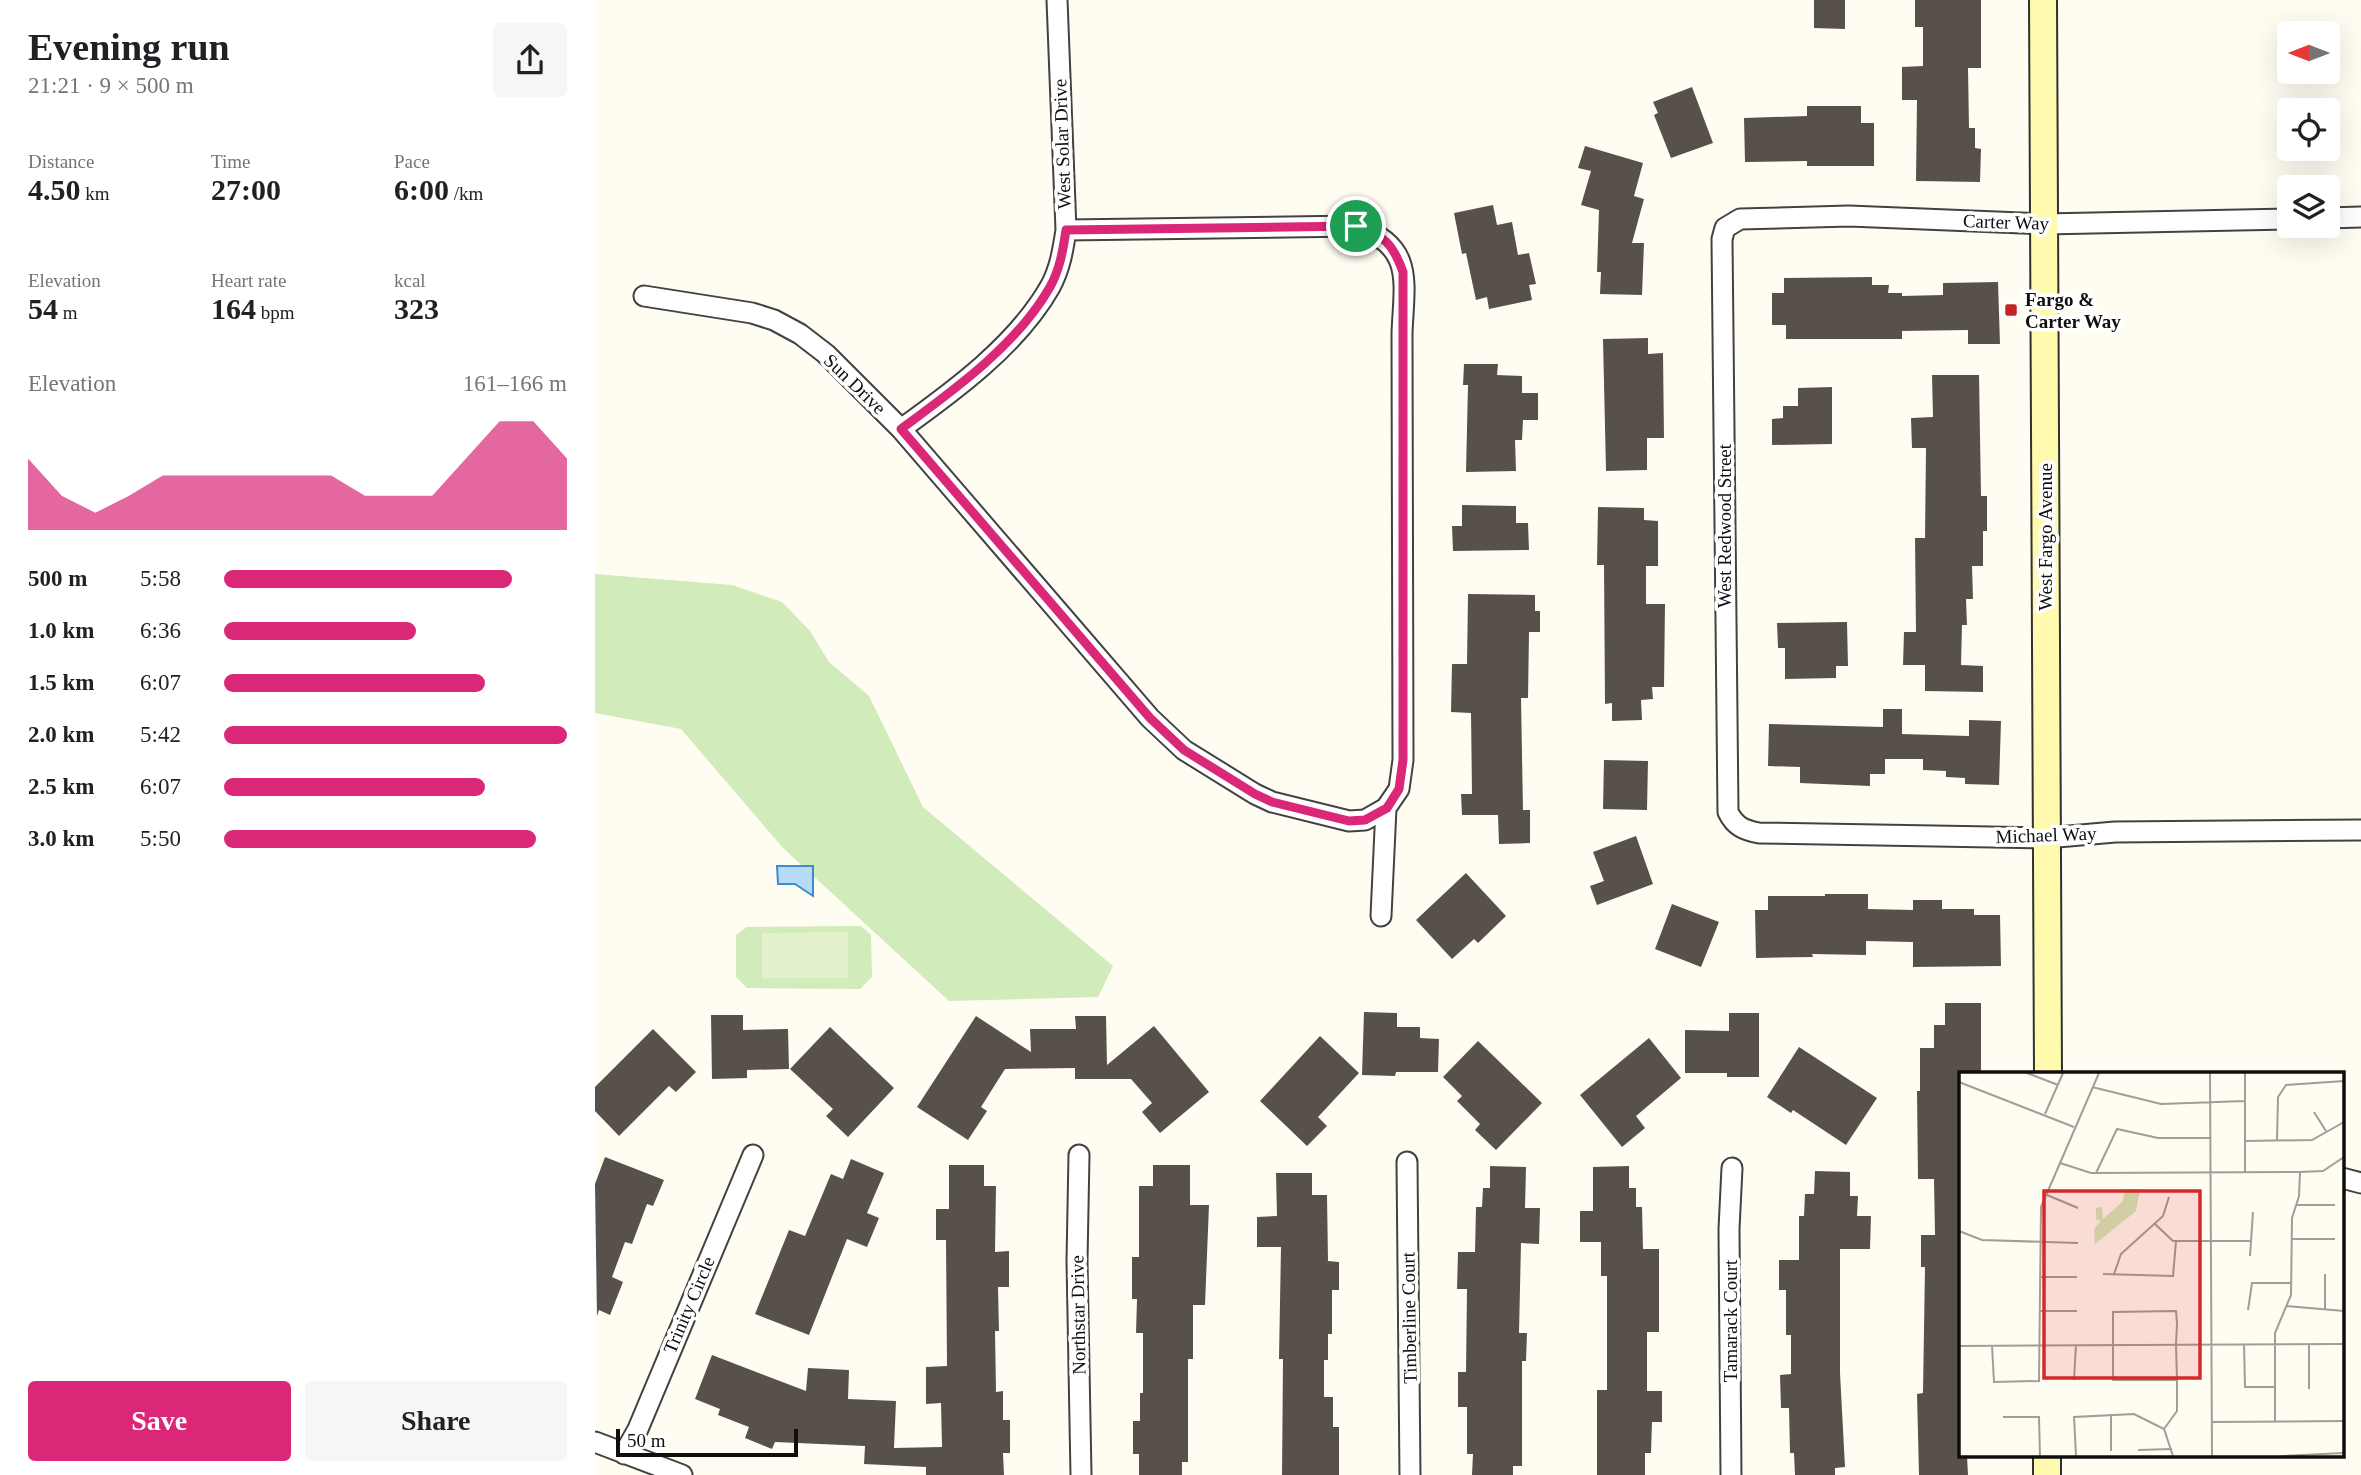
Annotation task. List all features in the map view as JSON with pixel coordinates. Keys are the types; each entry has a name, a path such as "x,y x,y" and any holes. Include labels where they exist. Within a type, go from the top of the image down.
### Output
{"main road":[{"name":"West Fargo Avenue","path":"2043,0 2048,1072"}],"street":[{"name":"West Solar Drive","path":"901,429 969,377 1028,321 1051,286 1058,269 1066,230 1057,0"},
{"name":"Carter Way","path":"1725,228 1740,219 1849,216 2044,224 2277,219"},
{"path":"2340,218 2361,217"},
{"path":"1066,230 1356,226 1382,237 1397,253 1403,272 1403,760 1399,789 1387,808 1381,916"},
{"name":"West Redwood Street","path":"1725,228 1722,253 1726,796 1728,812 1734,823"},
{"name":"Sun Drive","path":"645,296 752,313 774,320 800,334 826,354 901,429 1150,718 1184,750 1272,802 1349,821 1365,820 1387,808"},
{"name":"Michael Way","path":"1734,823 1745,830 1759,833 2046,838 2115,832 2361,830"},
{"name":"Trinity Circle","path":"624,1454 638,1429 753,1155"},
{"name":"Northstar Drive","path":"1079,1155 1077,1261 1081,1475"},
{"name":"Timberline Court","path":"1407,1162 1410,1475"},
{"name":"Tamarack Court","path":"1731,1167 1731,1475"},
{"path":"2343,1178 2361,1183"},
{"path":"595,1442 682,1475"}],"green space":[{"path":"595,574 732,585 782,602 810,631 829,662 869,696 923,807 1113,966 1098,997 949,1001 783,848 681,729 595,713"},
{"path":"861,926 871,935 872,977 860,989 747,988 736,977 736,935 747,927"},
{"path":"848,932 848,978 762,978 762,933"}],"water":[{"path":"777,866 813,866 813,896 795,884 778,884"}],"building":[{"path":"1814,0 1845,0 1845,29 1814,28"},
{"path":"1915,0 1981,0 1981,68 1968,68 1969,128 1975,128 1975,148 1981,149 1980,182 1916,181 1917,100 1902,100 1902,67 1923,66 1923,27 1915,27"},
{"path":"1692,87 1713,143 1671,158 1654,115 1658,113 1653,102"},
{"path":"1807,106 1861,106 1861,123 1874,123 1874,166 1807,166 1807,161 1745,162 1744,118 1807,116"},
{"path":"1585,146 1643,163 1634,196 1644,199 1632,243 1644,243 1642,295 1600,294 1601,272 1597,272 1599,210 1581,205 1591,171 1578,168"},
{"path":"1493,205 1497,225 1512,222 1518,255 1529,253 1536,284 1529,285 1532,300 1489,309 1487,297 1476,300 1466,253 1462,254 1454,213"},
{"path":"1872,277 1872,285 1889,285 1888,293 1902,293 1902,296 1943,295 1943,283 1998,282 2000,344 1968,344 1968,330 1902,331 1902,339 1786,339 1786,325 1772,325 1772,293 1784,293 1784,278"},
{"path":"1648,338 1648,354 1663,353 1664,438 1647,438 1647,470 1606,471 1603,339"},
{"path":"1464,364 1498,364 1497,375 1522,376 1522,393 1538,393 1538,420 1523,420 1522,440 1515,440 1516,471 1466,472 1468,385 1463,385"},
{"path":"1932,375 1979,375 1981,496 1987,496 1987,531 1983,531 1983,566 1972,566 1973,599 1966,599 1967,625 1962,625 1961,665 1983,666 1983,692 1925,691 1925,665 1903,665 1904,632 1916,632 1915,538 1925,538 1926,448 1912,448 1911,418 1933,417"},
{"path":"1832,387 1832,444 1772,445 1772,419 1783,418 1783,406 1798,406 1798,388"},
{"path":"1462,505 1516,506 1516,523 1528,523 1529,550 1453,551 1452,526 1462,526"},
{"path":"1598,507 1644,508 1644,520 1658,521 1658,566 1646,566 1646,604 1665,604 1664,687 1652,687 1653,699 1641,700 1642,720 1612,721 1612,703 1605,704 1604,565 1597,565"},
{"path":"1468,594 1535,595 1535,611 1540,611 1540,632 1529,632 1528,698 1521,698 1523,810 1530,810 1530,843 1499,844 1498,815 1462,815 1461,794 1472,794 1471,713 1451,712 1452,664 1467,664"},
{"path":"1847,622 1848,666 1836,666 1836,678 1785,679 1785,648 1778,648 1777,623"},
{"path":"1883,709 1902,709 1902,734 1969,736 1969,720 2001,721 1999,785 1965,784 1965,778 1946,777 1946,771 1923,770 1923,759 1885,759 1885,774 1870,774 1870,786 1800,783 1800,767 1768,766 1769,724 1883,727"},
{"path":"1604,760 1648,761 1647,810 1603,809"},
{"path":"1636,836 1653,884 1597,905 1590,886 1604,881 1593,852"},
{"path":"1466,873 1506,916 1478,943 1474,939 1452,959 1416,920"},
{"path":"1868,894 1868,909 1913,910 1913,900 1942,900 1942,909 1974,909 1974,915 2000,915 2001,966 1913,967 1913,942 1866,941 1866,955 1812,954 1813,957 1756,958 1755,910 1768,910 1768,896"},
{"path":"1672,904 1719,922 1701,967 1655,949"},
{"path":"1945,1003 1981,1003 1981,1072 1959,1072 1959,1458 1967,1458 1968,1475 1919,1475 1917,1394 1923,1393 1925,1267 1921,1267 1921,1235 1935,1235 1934,1179 1918,1179 1917,1091 1920,1091 1920,1048 1934,1048 1934,1025 1945,1025"},
{"path":"1364,1012 1397,1013 1397,1027 1420,1027 1420,1038 1439,1039 1438,1072 1396,1072 1395,1076 1362,1075"},
{"path":"1729,1013 1759,1013 1759,1077 1727,1077 1727,1073 1685,1073 1685,1030 1729,1031"},
{"path":"711,1015 743,1015 743,1030 788,1029 789,1069 747,1070 747,1078 712,1079"},
{"path":"976,1016 1031,1052 1030,1029 1076,1029 1075,1016 1106,1016 1107,1065 1154,1026 1209,1092 1160,1133 1142,1112 1152,1103 1131,1079 1075,1079 1075,1068 1005,1069 981,1107 987,1111 968,1140 917,1107"},
{"path":"830,1027 894,1088 848,1137 826,1116 833,1109 790,1069"},
{"path":"653,1029 696,1072 676,1092 669,1086 619,1136 595,1111 595,1087"},
{"path":"1320,1036 1359,1073 1318,1117 1327,1126 1307,1146 1260,1101"},
{"path":"1649,1038 1681,1078 1636,1116 1645,1128 1622,1147 1580,1095"},
{"path":"1478,1041 1542,1103 1496,1150 1475,1130 1480,1124 1457,1101 1462,1096 1443,1077"},
{"path":"1799,1047 1877,1098 1846,1145 1793,1110 1791,1113 1767,1097"},
{"path":"605,1157 664,1180 653,1206 647,1204 632,1244 625,1242 612,1277 623,1282 610,1315 599,1310 597,1316 595,1184"},
{"path":"851,1159 884,1173 867,1213 879,1218 867,1247 847,1239 809,1335 755,1314 789,1230 805,1236 831,1174 843,1179"},
{"path":"949,1165 984,1165 984,1186 996,1186 995,1252 1009,1251 1009,1287 998,1287 999,1331 995,1331 996,1392 1003,1391 1003,1420 1010,1420 1010,1453 1003,1453 1004,1475 926,1475 926,1467 864,1464 865,1446 775,1442 772,1449 745,1438 749,1427 718,1415 720,1409 695,1399 712,1355 806,1391 808,1368 849,1370 848,1399 896,1401 894,1448 942,1447 941,1403 926,1404 926,1367 947,1366 946,1240 936,1240 936,1209 949,1209"},
{"path":"1153,1165 1190,1165 1190,1205 1209,1205 1205,1305 1193,1305 1193,1359 1188,1359 1188,1462 1182,1462 1182,1475 1139,1475 1139,1454 1133,1454 1133,1421 1140,1421 1140,1393 1143,1393 1143,1333 1136,1333 1137,1299 1132,1299 1132,1257 1139,1257 1139,1186 1153,1186"},
{"path":"1490,1166 1526,1167 1525,1208 1540,1208 1539,1244 1521,1243 1519,1333 1527,1333 1526,1361 1522,1361 1522,1466 1513,1466 1513,1475 1472,1475 1473,1454 1467,1454 1467,1407 1458,1407 1458,1372 1466,1372 1467,1289 1457,1289 1458,1252 1475,1252 1476,1207 1482,1207 1483,1188 1490,1188"},
{"path":"1629,1166 1629,1188 1636,1188 1636,1207 1642,1207 1643,1249 1659,1249 1659,1332 1647,1332 1647,1391 1662,1391 1662,1422 1652,1422 1651,1453 1645,1453 1645,1475 1597,1475 1597,1390 1607,1390 1607,1276 1601,1276 1601,1242 1580,1242 1580,1211 1593,1211 1593,1167"},
{"path":"1815,1171 1850,1172 1850,1196 1858,1196 1857,1216 1871,1216 1870,1249 1840,1249 1840,1373 1845,1467 1835,1468 1835,1475 1795,1475 1794,1453 1790,1453 1789,1408 1781,1408 1780,1375 1791,1374 1791,1335 1786,1335 1786,1290 1779,1290 1779,1260 1799,1260 1799,1216 1804,1216 1805,1194 1814,1194"},
{"path":"1276,1173 1312,1173 1312,1195 1327,1195 1328,1261 1339,1262 1339,1290 1332,1290 1332,1334 1328,1334 1328,1360 1324,1360 1324,1397 1333,1397 1333,1427 1339,1427 1339,1475 1282,1475 1283,1359 1279,1359 1281,1247 1257,1247 1257,1217 1277,1216"}],"place":[{"name":"Fargo & Carter Way","path":"2011,310"}],"route":[{"path":"1356,226 1382,237 1397,253 1403,272 1403,760 1399,789 1387,808 1365,820 1349,821 1272,802 1184,750 1150,718 901,429 969,377 1028,321 1051,286 1063,251 1066,230 1356,226"}]}
